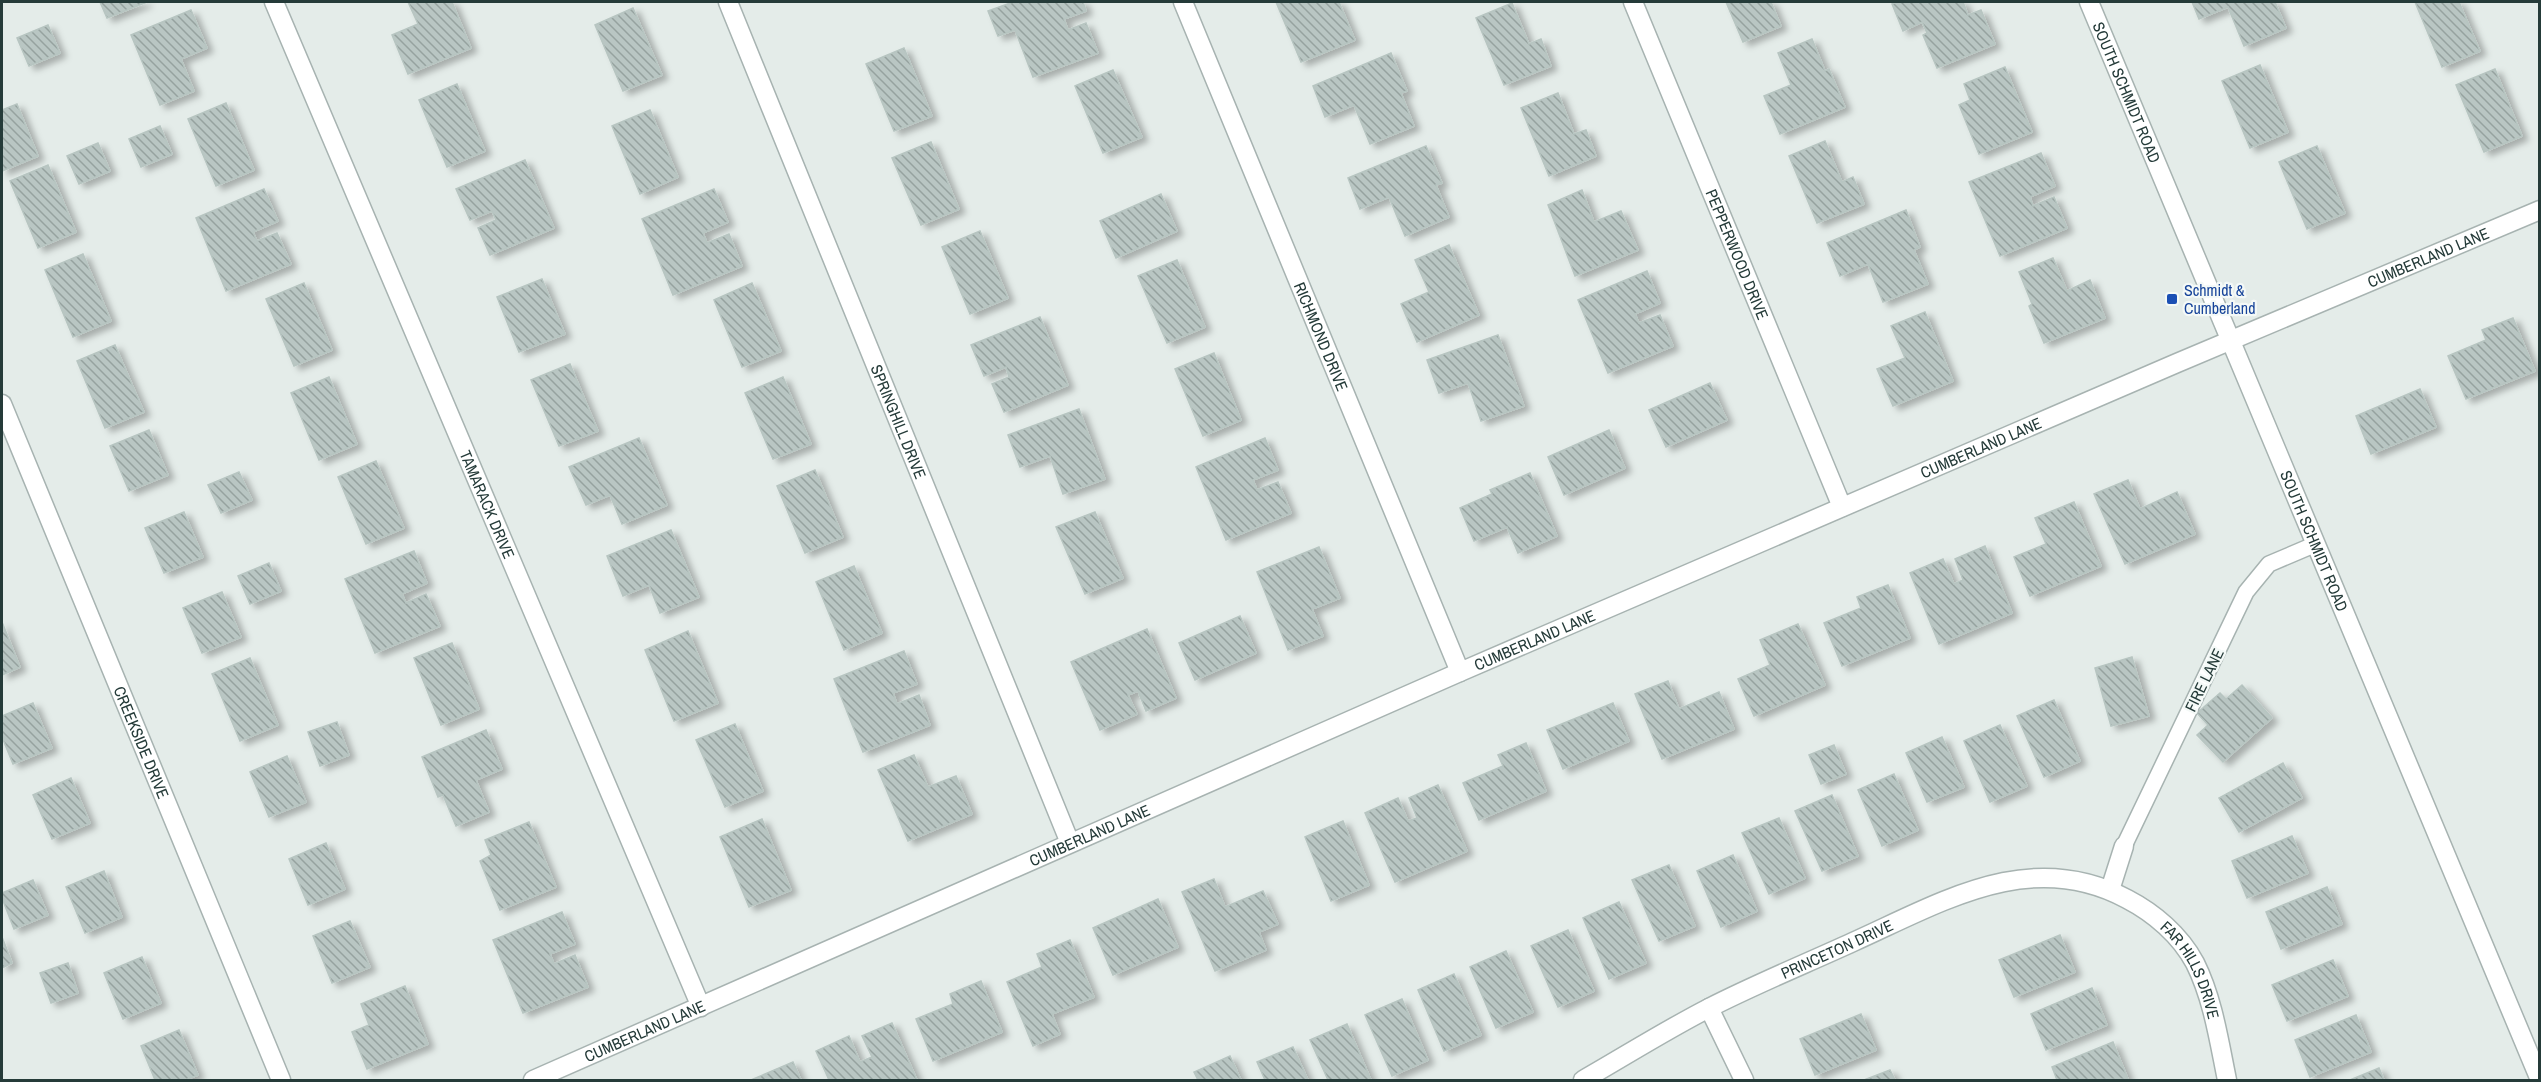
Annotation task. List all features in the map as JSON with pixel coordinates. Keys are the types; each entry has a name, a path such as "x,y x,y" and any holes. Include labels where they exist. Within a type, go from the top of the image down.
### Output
{"street":[{"name":"TAMARACK DRIVE","path":"274,2 701,1007"},
{"name":"SPRINGHILL DRIVE","path":"728,2 1070,843"},
{"name":"RICHMOND DRIVE","path":"1183,2 1460,672"},
{"name":"PEPPERWOOD DRIVE","path":"1633,2 1842,507"},
{"name":"SOUTH SCHMIDT ROAD","path":"2089,2 2540,1080"},
{"name":"CUMBERLAND LANE","path":"533,1080 1460,672 2540,210"},
{"name":"CREEKSIDE DRIVE","path":"2,404 280,1080"},
{"path":"2110,890 2124,846"},
{"name":"PRINCETON DRIVE","path":"1584,1080 1709,1008 1962,893 2014,879 2060,877 2110,890"},
{"name":"FAR HILLS DRIVE","path":"2110,890 2149,910 2173,932 2194,961 2205,986 2228,1080"},
{"path":"1709,1008 1744,1080"}],"lane":[{"name":"FIRE LANE","path":"2124,846 2246,592 2269,564 2316,544"}],"building":[{"path":"100,2 147,2 107,18"},
{"path":"408,2 452,2 471,48 408,74 392,35 418,24"},
{"path":"1013,2 1083,2 1086,11 1064,19 1068,30 1086,23 1098,53 1033,77 1015,30 998,36 988,11"},
{"path":"1276,2 1339,2 1355,40 1301,62"},
{"path":"1726,2 1771,2 1781,26 1743,42"},
{"path":"1898,2 1963,2 1968,15 1981,10 1995,44 1937,68 1923,35 1927,33 1922,22 1903,31 1892,4"},
{"path":"2192,2 2275,2 2286,28 2244,46 2228,7 2199,19"},
{"path":"2415,2 2459,2 2480,51 2442,67"},
{"path":"1512,3 1529,44 1541,39 1551,66 1504,85 1476,18"},
{"path":"633,8 662,75 623,91 595,25"},
{"path":"191,10 207,48 181,59 194,91 160,105 131,35"},
{"path":"48,25 60,53 29,66 17,38"},
{"path":"1812,39 1825,71 1829,69 1845,107 1780,134 1764,96 1791,85 1778,53"},
{"path":"904,48 932,116 894,131 866,64"},
{"path":"1391,53 1407,91 1401,93 1414,126 1370,144 1354,105 1325,117 1313,86"},
{"path":"2260,65 2288,132 2250,148 2222,81"},
{"path":"2005,67 2032,132 1979,154 1959,105 1970,100 1964,84"},
{"path":"2495,69 2522,136 2484,152 2456,85"},
{"path":"1113,70 1142,137 1103,153 1075,86"},
{"path":"457,84 485,151 447,167 419,100"},
{"path":"1558,93 1574,134 1586,130 1596,156 1549,176 1521,108"},
{"path":"226,103 254,170 216,186 188,119"},
{"path":"17,104 38,156 2,171 2,110"},
{"path":"650,110 678,177 640,194 612,126"},
{"path":"160,126 172,154 141,167 129,139"},
{"path":"1825,141 1842,182 1853,177 1864,204 1817,223 1789,156"},
{"path":"931,142 959,209 921,225 892,158"},
{"path":"98,143 110,171 79,184 67,156"},
{"path":"1426,146 1442,183 1436,185 1449,217 1405,236 1389,197 1360,209 1348,178"},
{"path":"2317,146 2345,213 2307,229 2279,162"},
{"path":"2041,153 2055,186 2030,197 2033,206 2054,197 2067,228 2000,256 1969,182"},
{"path":"525,160 554,228 490,255 478,228 496,220 492,211 470,220 456,189"},
{"path":"48,165 76,232 38,248 10,181"},
{"path":"264,189 278,221 253,232 257,241 277,233 291,264 226,291 196,218"},
{"path":"714,189 728,222 703,233 707,243 729,234 742,266 673,295 642,219"},
{"path":"1582,190 1594,222 1621,211 1638,250 1575,276 1548,205"},
{"path":"1161,194 1177,231 1116,258 1100,221"},
{"path":"1906,210 1920,247 1914,250 1928,284 1883,302 1868,264 1840,276 1827,243"},
{"path":"980,231 1008,298 970,314 942,247"},
{"path":"1449,245 1479,315 1417,342 1401,304 1429,292 1415,260"},
{"path":"83,254 111,321 73,337 45,270"},
{"path":"2053,258 2067,291 2090,280 2105,318 2044,343 2029,306 2032,304 2019,272"},
{"path":"1177,260 1205,327 1167,343 1138,276"},
{"path":"1647,271 1660,303 1635,314 1639,323 1660,315 1673,346 1608,373 1578,300"},
{"path":"542,279 565,334 519,352 497,297"},
{"path":"304,283 332,350 294,366 266,299"},
{"path":"752,283 781,351 742,367 714,300"},
{"path":"1925,312 1953,381 1893,406 1877,369 1905,358 1891,326"},
{"path":"1040,317 1068,385 1004,412 992,384 1009,377 1006,367 984,376 971,345"},
{"path":"2513,318 2535,371 2466,399 2448,356 2486,340 2482,330"},
{"path":"1498,335 1524,406 1481,421 1468,383 1439,393 1427,360"},
{"path":"115,345 144,412 105,428 77,361"},
{"path":"1214,353 1241,420 1203,436 1175,369"},
{"path":"570,364 598,431 559,446 531,380"},
{"path":"329,377 357,444 319,460 291,393"},
{"path":"783,377 811,444 773,459 745,393"},
{"path":"1710,383 1727,420 1666,447 1649,410"},
{"path":"2420,389 2436,427 2371,454 2356,416"},
{"path":"1079,409 1105,479 1063,494 1050,456 1020,467 1008,435"},
{"path":"149,430 168,475 129,491 110,446"},
{"path":"1609,430 1625,468 1564,495 1548,457"},
{"path":"639,438 667,505 622,524 610,495 586,505 569,467"},
{"path":"1265,438 1278,470 1253,480 1257,490 1278,482 1291,513 1226,540 1196,467"},
{"path":"376,461 404,528 366,544 338,477"},
{"path":"815,470 843,537 805,553 777,486"},
{"path":"239,472 252,500 221,513 208,485"},
{"path":"1530,473 1557,536 1518,553 1507,527 1474,541 1460,508 1492,494 1490,490"},
{"path":"2128,480 2140,509 2177,492 2195,534 2125,564 2094,494"},
{"path":"2074,502 2101,566 2030,596 2014,557 2046,544 2035,518"},
{"path":"184,512 203,557 164,573 145,528"},
{"path":"1095,512 1123,578 1085,594 1056,527"},
{"path":"671,530 699,597 660,613 649,585 623,596 607,556"},
{"path":"1985,546 2012,613 1939,644 1910,573 1943,559 1954,584 1963,580 1955,559"},
{"path":"1319,547 1340,598 1312,609 1323,636 1288,650 1257,572"},
{"path":"414,551 427,583 402,594 406,603 426,594 440,626 375,653 345,579"},
{"path":"269,563 281,591 250,604 238,576"},
{"path":"854,566 882,633 844,650 816,582"},
{"path":"1888,585 1910,638 1842,666 1824,623 1861,608 1857,597"},
{"path":"222,592 241,637 202,653 183,608"},
{"path":"1240,616 1256,653 1195,680 1179,643"},
{"path":"2,622 20,667 2,675"},
{"path":"1798,624 1825,685 1754,716 1738,679 1770,665 1760,640"},
{"path":"1147,629 1176,698 1146,711 1138,691 1128,695 1137,714 1100,730 1071,662"},
{"path":"688,631 718,703 674,721 645,650"},
{"path":"452,643 479,709 441,725 414,658"},
{"path":"904,651 917,684 893,693 897,704 919,695 930,725 863,752 834,679"},
{"path":"2132,657 2149,716 2111,726 2095,668"},
{"path":"250,658 278,725 240,741 212,674"},
{"path":"1668,681 1679,709 1719,692 1734,729 1662,759 1635,694"},
{"path":"2242,685 2272,718 2223,762 2197,735 2208,725 2197,713 2220,693 2226,699"},
{"path":"2054,700 2080,761 2044,777 2017,716"},
{"path":"33,703 52,748 13,764 2,737 2,716"},
{"path":"1613,703 1629,741 1563,769 1547,730"},
{"path":"337,722 349,755 320,766 308,732"},
{"path":"735,724 763,791 725,807 696,740"},
{"path":"2000,725 2027,786 1990,802 1964,741"},
{"path":"486,730 502,769 476,780 489,812 456,826 443,795 438,797 422,757"},
{"path":"1942,737 1964,787 1927,802 1906,753"},
{"path":"1526,743 1546,791 1479,820 1463,783 1503,766 1498,755"},
{"path":"1834,745 1846,774 1821,784 1809,755"},
{"path":"914,755 928,787 956,776 972,814 908,841 878,770"},
{"path":"287,756 306,802 269,817 250,772"},
{"path":"2283,763 2302,798 2239,832 2219,798"},
{"path":"1894,774 1918,830 1882,846 1858,790"},
{"path":"71,778 90,823 52,839 33,795"},
{"path":"1438,785 1467,851 1395,882 1365,813 1398,798 1408,821 1417,818 1409,798"},
{"path":"1832,795 1858,856 1822,871 1795,811"},
{"path":"1779,818 1805,878 1769,894 1742,833"},
{"path":"762,819 791,890 749,907 720,837"},
{"path":"1343,821 1369,885 1331,901 1305,837"},
{"path":"529,822 556,887 500,910 480,861 491,855 485,840"},
{"path":"2292,836 2308,873 2247,898 2232,861"},
{"path":"326,843 345,889 308,905 289,859"},
{"path":"1733,855 1757,911 1721,927 1697,871"},
{"path":"1669,865 1695,926 1659,941 1632,880"},
{"path":"104,871 122,917 85,933 66,887"},
{"path":"1214,879 1225,907 1263,891 1278,924 1259,932 1266,950 1215,971 1182,892"},
{"path":"33,880 48,915 14,929 2,893"},
{"path":"2327,887 2342,924 2281,949 2266,912"},
{"path":"1158,899 1178,947 1113,975 1093,928"},
{"path":"1619,902 1646,963 1609,979 1583,918"},
{"path":"562,912 575,944 550,954 554,964 575,955 588,987 523,1013 493,940"},
{"path":"350,921 370,967 332,983 313,936"},
{"path":"1568,930 1594,991 1558,1007 1531,946"},
{"path":"2060,935 2075,972 2014,997 1999,960"},
{"path":"2,937 12,963 2,968"},
{"path":"1070,940 1094,997 1052,1014 1060,1034 1033,1046 1007,982 1042,967 1037,954"},
{"path":"1506,951 1533,1012 1496,1028 1470,967"},
{"path":"142,957 161,1003 123,1019 104,973"},
{"path":"2333,960 2348,996 2287,1021 2272,985"},
{"path":"68,963 78,993 51,1003 40,973"},
{"path":"1454,974 1481,1035 1444,1051 1418,990"},
{"path":"981,981 1002,1032 933,1061 916,1019 953,1004 950,994"},
{"path":"405,986 428,1044 367,1069 352,1032 369,1025 361,1004"},
{"path":"2092,988 2107,1025 2046,1050 2031,1014"},
{"path":"1402,999 1428,1060 1392,1076 1365,1015"},
{"path":"1861,1014 1876,1050 1815,1075 1800,1039"},
{"path":"2356,1015 2371,1052 2310,1077 2295,1040"},
{"path":"892,1023 917,1080 829,1080 816,1051 849,1036 860,1062 872,1057 862,1036"},
{"path":"1347,1024 1371,1080 1328,1080 1310,1040"},
{"path":"179,1030 198,1075 185,1080 155,1080 141,1046"},
{"path":"2113,1042 2128,1079 2057,1080 2052,1067"},
{"path":"1293,1047 1308,1080 1265,1080 1257,1062"},
{"path":"1230,1056 1241,1080 1198,1080 1194,1072"},
{"path":"793,1062 801,1080 751,1080"},
{"path":"2379,1068 2384,1080 2350,1080"},
{"path":"1890,1070 1895,1080 1864,1080"}],"place":[{"name":"Schmidt & Cumberland","path":"2172,299"}]}
